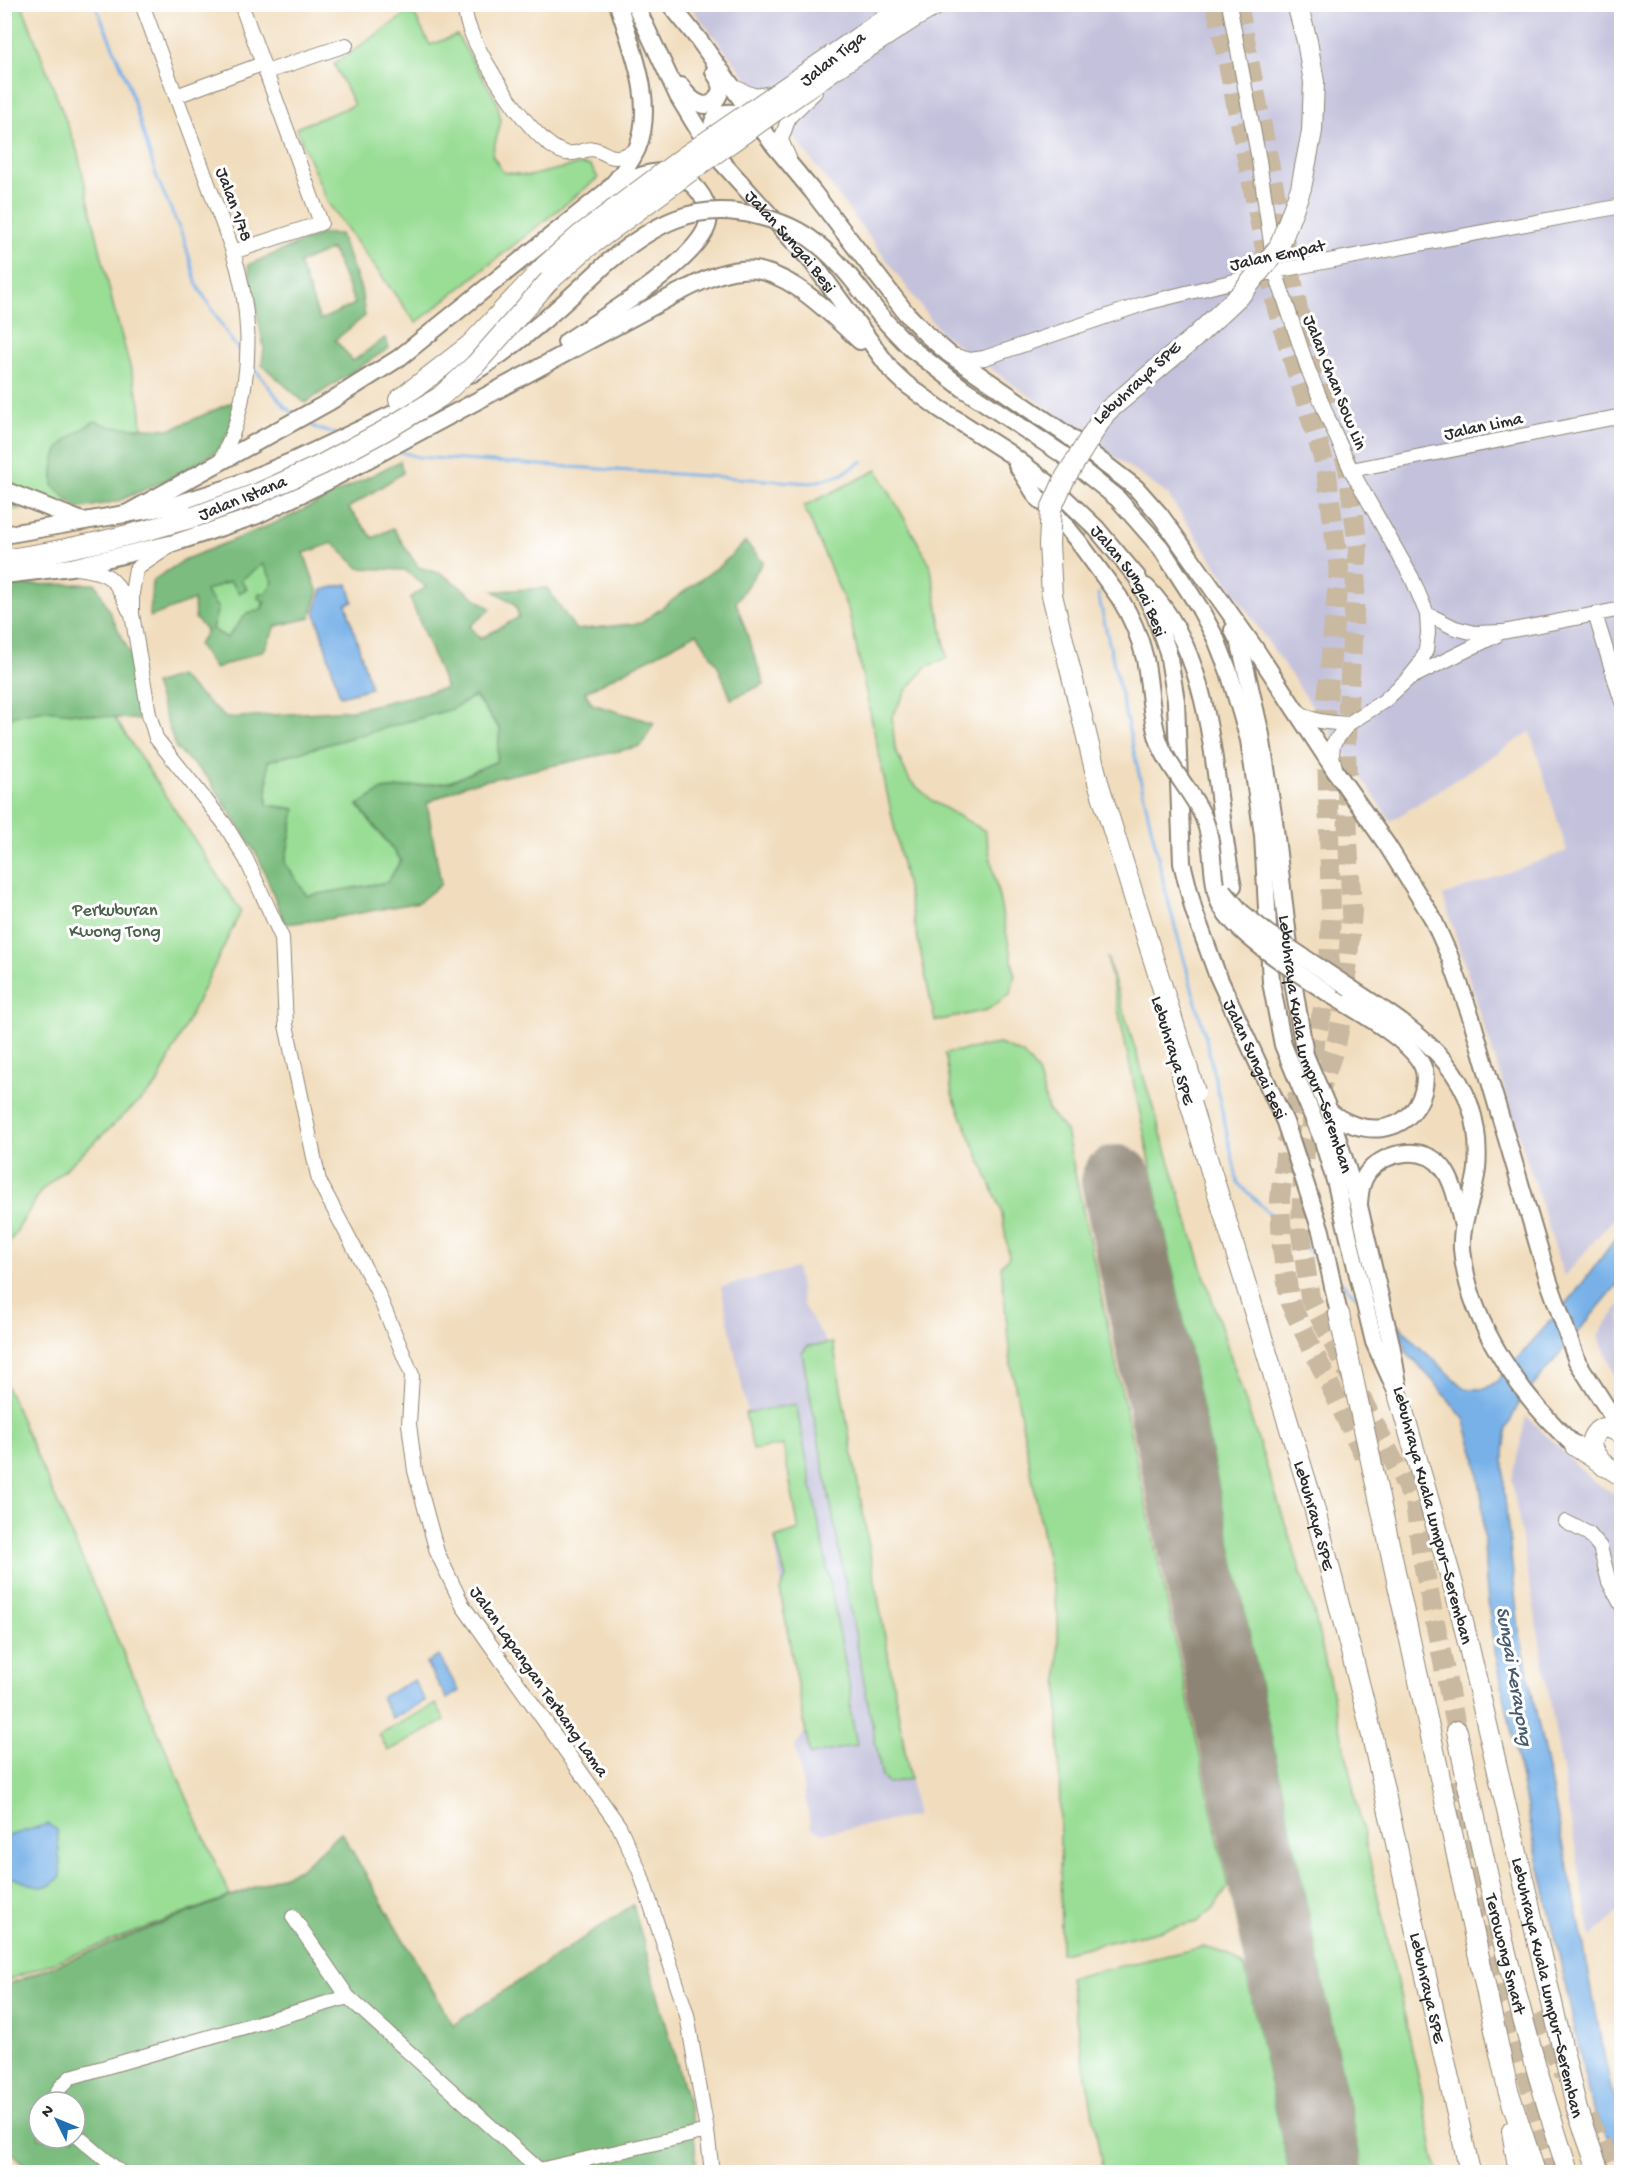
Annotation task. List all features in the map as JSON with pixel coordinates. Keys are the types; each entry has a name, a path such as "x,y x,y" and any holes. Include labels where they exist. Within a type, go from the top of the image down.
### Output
{"highway":[{"path":"399,400 470,345 546,265 580,235 684,158 907,4"},
{"path":"4,560 67,550 136,534 194,517 259,493 321,465 384,431 440,397 476,365 548,282 584,250 836,68 903,23 938,4"},
{"name":"Lebuhraya SPE","path":"1289,4 1300,46 1305,129 1294,187 1274,243 1237,289 1103,407 1080,436 1043,508 1038,546 1045,597 1092,786 1314,1507 1367,1714 1470,2172"},
{"name":"Lebuhraya SPE","path":"1297,4 1307,41 1314,82 1312,131 1301,188 1279,247 1242,293 1194,338 1106,412 1086,442 1065,478 1052,509 1049,544 1052,595 1098,782 1323,1504 1374,1712 1478,2172"},
{"path":"1339,1314 1508,2090 1519,2172"},
{"name":"Lebuhraya Kuala Lumpur–Seremban","path":"1399,1397 1460,1609 1577,2110 1599,2172"},
{"path":"1604,1466 1592,1448 1591,1442 1594,1434 1600,1428 1607,1427 1622,1434"},
{"path":"1575,1446 1622,1476"},
{"name":"Terowong Smart","path":"1457,1731 1508,1957 1549,2112 1568,2172"},
{"path":"1508,1957 1535,2016"},
{"path":"1508,2090 1535,2172"}],"main road":[{"path":"126,513 329,402 399,358 611,186 636,150 643,126 643,91 618,4"},
{"path":"672,6 773,144 906,313 927,335 949,354 1067,435 1136,488 1160,515 1209,582 1387,845 1421,897 1449,955 1471,1017 1549,1282 1577,1361 1617,1421"},
{"path":"638,12 686,94 697,104 708,104 720,95 722,90 719,80 672,6"},
{"name":"Jalan Sungai Besi","path":"638,12 678,96 710,149 813,263 891,370 932,403 1010,454 1060,493 1096,528 1137,577 1155,615 1168,652 1176,701 1182,863 1194,911 1217,974 1285,1122 1320,1231 1339,1314"},
{"path":"767,211 712,133 712,124 722,114 731,112 738,116 859,254"},
{"path":"475,401 641,291 676,263 698,241 706,229 707,206 703,196 685,178 672,173 647,174 611,186"},
{"path":"355,431 421,401 500,357 528,336 633,241 654,228 680,216 703,211 728,210 777,221 815,242 836,261 912,349 964,389 1062,454 1118,499 1161,548 1216,639 1229,672 1249,740 1263,836 1271,982 1283,1045 1323,1141 1336,1184 1374,1342 1399,1397"},
{"path":"475,401 676,294 715,276 742,269 768,273 794,285 831,315 891,370"},
{"path":"355,431 399,400"},
{"name":"Jalan Istana","path":"4,575 71,567 174,543 255,516 326,482 475,401"},
{"name":"Jalan Istana","path":"4,535 171,506 228,488 293,461 355,431"},
{"path":"1010,454 1037,496 1078,541 1119,597 1133,622 1145,660 1160,747 1204,817 1219,902 1230,918 1249,937 1401,1041 1423,1066 1424,1089 1420,1101 1406,1119 1397,1125 1384,1128 1361,1128 1340,1120 1329,1110"},
{"path":"4,490 84,522"},
{"path":"1137,577 1161,602 1177,628 1193,667 1210,733 1223,836 1233,886 1247,908 1287,945"},
{"name":"Lebuhraya Kuala Lumpur–Seremban","path":"1209,582 1240,644 1261,735 1275,821 1294,987 1305,1055 1329,1110 1359,1206 1396,1367 1399,1397"},
{"path":"1214,871 1231,902 1261,929 1418,1034 1447,1063 1460,1082 1470,1108 1477,1150 1475,1184 1463,1226 1462,1247 1465,1271 1472,1294 1493,1342 1539,1410 1575,1446"},
{"path":"1359,1206 1361,1185 1378,1162 1396,1154 1410,1152 1424,1155 1442,1167 1450,1180 1463,1226"}],"street":[{"name":"Jalan 1/78","path":"142,4 233,252 243,287 247,320 244,381 236,424 221,462"},
{"path":"233,252 321,223 241,4"},
{"path":"464,4 469,27 485,60 536,134 565,153 573,154 590,149 610,156 624,156 636,150"},
{"name":"Jalan Tiga","path":"732,86 755,96 770,95 901,4"},
{"name":"Jalan Tiga","path":"794,168 781,140 789,117 837,72 858,57 948,4"},
{"name":"Jalan Chan Sow Lin","path":"1229,4 1259,160 1275,271 1308,369 1351,470 1412,578 1427,614 1426,650 1420,664 1408,680 1384,701 1348,724 1333,744 1332,756 1336,772"},
{"path":"176,96 346,45"},
{"path":"610,156 615,168 611,186"},
{"name":"Jalan Empat","path":"949,354 970,360 984,358 1146,303 1275,271 1622,206"},
{"name":"Jalan Lima","path":"1351,470 1622,416"},
{"path":"236,424 241,433 253,444"},
{"name":"Jalan Lapangan Terbang Lama","path":"174,543 136,569 133,585 132,614 149,714 156,738 230,832 246,859 282,938 286,1025 319,1181 376,1289 412,1375 409,1424 415,1471 436,1552 463,1606 619,1826 640,1872 687,2015 707,2131 711,2172"},
{"name":"Jalan Lapangan Terbang Lama","path":"71,567 99,571 107,575 122,592 132,614"},
{"path":"1427,614 1455,628 1475,633 1503,632 1622,609"},
{"path":"1595,614 1622,702"},
{"path":"1408,680 1439,662 1503,632"},
{"path":"1292,706 1305,717 1319,722 1348,724"},
{"path":"1566,1522 1589,1534 1600,1547 1609,1582 1622,1606"},
{"path":"293,1917 348,1997 534,2171 707,2131"},
{"path":"58,2090 71,2078 348,1997"},
{"path":"87,2144 120,2172"}],"shaded area":[{"path":"689,5 1621,5 1622,1209 1564,1276 1443,896 1567,851 1530,732 1391,821 1167,494 941,333 804,150"},
{"path":"796,1268 803,1305 832,1351 917,1816 824,1833 811,1827 795,1747 806,1730 774,1538 800,1530 783,1442 755,1448 721,1287"},
{"path":"1621,1303 1621,1393 1598,1335"},
{"path":"1526,1416 1593,1481 1621,1498 1621,1909 1591,1938 1512,1481"}],"green space":[{"path":"4,5 22,5 77,150 113,305 140,403 146,477 104,496 5,511"},
{"path":"412,10 430,45 457,35 497,101 501,121 492,155 503,172 529,176 580,164 591,166 598,178 416,323 328,203 296,128 354,105 334,64"},
{"path":"321,234 340,234 361,289 365,316 335,340 353,361 385,338 389,348 305,403 262,365 264,348 248,265","holes":["332,249 355,304 320,320 299,263"]},
{"path":"235,401 231,428 217,451 180,474 118,501 78,509 53,486 54,461 61,446 95,421 112,427 172,429"},
{"path":"400,461 403,473 348,508 373,538 393,528 418,567 442,574 491,609 470,626 480,639 519,617 515,604 494,591 547,588 576,630 641,623 722,564 745,542 763,562 736,602 764,684 731,699 718,666 697,633 585,692 592,704 654,723 641,746 465,785 427,803 441,884 419,902 328,919 285,924 259,858 209,779 176,748 154,684 179,676 226,718 352,710 446,688 410,598 426,587 405,570 359,568 333,543 304,553 318,593 310,618 276,626 264,650 215,669 198,645 207,631 195,618 194,600 150,617 152,581 186,559 285,519","holes":["263,564 273,582 266,593 259,593 258,598 265,602 261,610 247,613 227,638 212,629 218,608 205,591 230,581 239,593 247,589 241,580","475,696 500,729 497,761 450,782 382,790 358,805 401,860 388,882 307,896 285,863 295,809 267,805 268,761 452,709"]},
{"path":"877,470 930,564 947,658 926,667 906,691 892,717 895,749 910,781 934,802 985,831 1015,974 1011,993 987,1010 935,1021 849,612 804,506"},
{"path":"263,564 273,582 266,593 261,610 247,614 227,638 212,629 205,591 231,581 239,593 241,580"},
{"path":"96,584 131,656 138,720 45,710 5,718 5,585"},
{"name":"Perkuburan Kwong Tong","path":"5,676 101,697 241,911 156,1086 41,1191 5,1250"},
{"path":"475,696 500,729 497,761 450,782 382,790 358,806 401,860 388,882 307,896 285,863 295,809 267,805 268,761 452,709"},
{"path":"1107,957 1207,1284 1314,1612 1421,2089 1437,2172 1363,2172"},
{"path":"999,1044 1023,1054 1038,1072 1048,1110 1066,1131 1228,1887 1213,1909 1197,1922 1061,1953 1058,1616 1011,1364 1001,1266 1009,1257 1001,1209 952,1094 945,1053"},
{"path":"833,1343 910,1779 888,1783 882,1777 802,1353 808,1346"},
{"path":"4,1381 230,1896 5,1981 4,1981"},
{"path":"796,1404 851,1694 850,1709 857,1745 810,1755 780,1590 786,1578 775,1538 799,1530 783,1445 753,1450 745,1413"},
{"path":"436,1704 445,1721 388,1751 379,1734"},
{"path":"341,1832 453,2025 633,1905 693,2122 697,2172 30,2172 5,2144 4,1986 300,1869"},
{"path":"1203,1947 1228,1954 1245,1968 1289,2172 1103,2172 1069,1978"}],"water":[{"path":"348,584 353,602 346,604 371,688 340,696 315,611 322,590"},
{"name":"Sungai Kerayong","path":"1621,1231 1621,1280 1519,1403 1507,1428 1504,1452 1504,1490 1519,1630 1578,1915 1604,2056 1611,2088 1621,2113 1621,2154 1602,2129 1591,2105 1533,1837 1492,1636 1486,1583 1482,1500 1475,1455 1464,1419 1407,1353 1399,1324 1415,1343 1466,1389 1485,1389 1496,1382 1573,1296"},
{"path":"439,1656 459,1691 447,1699 426,1663"},
{"path":"414,1680 425,1701 392,1719 381,1697"},
{"path":"48,1824 57,1830 61,1877 49,1886 38,1887 5,1875 5,1837"}],"waterway":[{"path":"95,4 127,80 157,178 184,239 197,285 243,355"},
{"path":"251,364 285,407 296,415"},
{"path":"307,422 318,429 336,434"},
{"path":"398,451 418,457 811,483 842,474 863,461"},
{"path":"1098,594 1168,901 1206,1039 1238,1183 1321,1263"},
{"path":"1339,1280 1356,1296"},
{"path":"1395,1333 1406,1343"}],"runway":[{"path":"1117,1181 1326,2172"}],"tunnel":[{"path":"1216,4 1277,309 1326,468 1339,569 1326,711 1331,911 1329,965 1323,1009 1297,1098 1286,1146 1280,1199 1282,1248 1290,1303 1368,1464"},
{"path":"1238,4 1298,310 1329,408"},
{"path":"1344,456 1348,468 1358,547 1346,738 1352,912 1344,1005 1337,1040 1318,1097 1305,1150 1301,1233 1310,1298 1415,1503 1422,1558 1457,1731"},
{"path":"1450,1781 1505,2004 1556,2172"},
{"path":"1535,2016 1565,2075"},
{"path":"1587,2117 1615,2172"}]}
